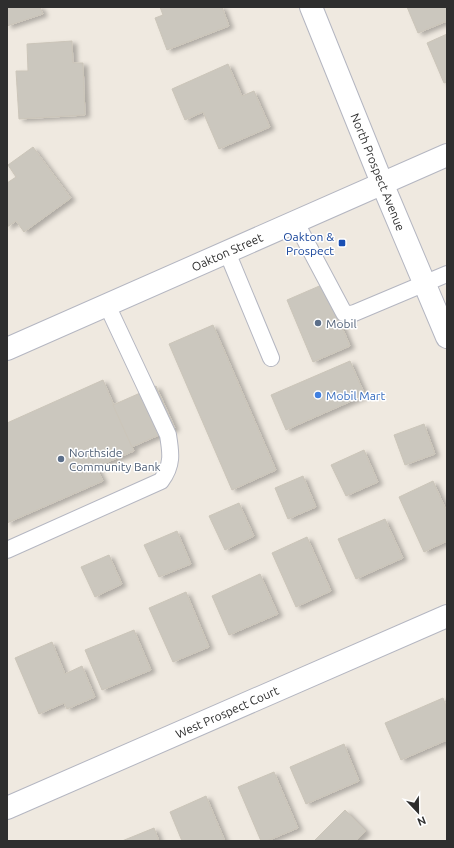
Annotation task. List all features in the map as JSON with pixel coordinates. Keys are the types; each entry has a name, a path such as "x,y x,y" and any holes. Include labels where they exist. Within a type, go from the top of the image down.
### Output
{"street":[{"name":"North Prospect Avenue","path":"311,7 382,183 447,337"},
{"name":"Oakton Street","path":"7,349 447,155"},
{"name":"West Prospect Court","path":"7,808 447,616"}],"lane":[{"path":"296,221 344,313 352,314 447,274"},
{"path":"227,252 271,358"},
{"path":"7,550 161,481 168,471 171,452 168,435 107,305"}],"building":[{"path":"7,7 40,7 43,14 7,26"},
{"path":"160,7 222,7 229,26 167,50 155,18 163,15"},
{"path":"407,7 447,7 447,21 418,33"},
{"path":"447,34 447,82 444,83 427,43"},
{"path":"72,41 73,63 83,63 85,115 19,119 16,71 28,71 27,44"},
{"path":"228,64 242,96 254,91 270,127 219,149 203,112 185,120 172,89"},
{"path":"33,147 71,198 24,232 16,221 7,227 7,183 16,177 8,165"},
{"name":"Mobil","path":"324,284 350,346 313,362 287,300"},
{"path":"213,325 276,470 232,490 169,344"},
{"name":"Mobil Mart","path":"350,361 365,395 286,430 271,395"},
{"name":"Northside Community Bank","path":"103,380 134,451 96,467 103,481 7,523 7,423"},
{"path":"156,386 175,428 132,447 113,405"},
{"path":"424,424 435,454 405,465 394,435"},
{"path":"364,450 378,482 346,496 331,465"},
{"path":"303,476 316,507 288,519 275,488"},
{"path":"433,481 447,512 447,541 424,552 399,497"},
{"path":"239,503 254,536 225,550 209,516"},
{"path":"385,519 403,558 356,579 338,539"},
{"path":"177,531 191,564 159,577 144,545"},
{"path":"307,537 331,591 296,607 272,553"},
{"path":"109,555 122,584 95,597 81,567"},
{"path":"260,574 278,614 229,635 212,596"},
{"path":"186,592 209,647 173,662 149,608"},
{"path":"134,630 151,670 102,690 85,650"},
{"path":"52,642 65,674 82,666 95,697 67,709 64,703 39,714 15,658"},
{"path":"443,698 447,709 447,740 401,760 385,723"},
{"path":"344,744 359,781 306,804 290,767"},
{"path":"274,772 298,828 267,841 261,841 238,787"},
{"path":"206,796 225,841 182,841 170,812"},
{"path":"345,810 366,831 356,841 314,841"},
{"path":"154,828 159,841 122,841"}],"place":[{"name":"Oakton & Prospect","path":"342,243"},
{"name":"Mobil","path":"318,323"},
{"name":"Mobil Mart","path":"318,395"},
{"name":"Northside Community Bank","path":"61,459"}]}
